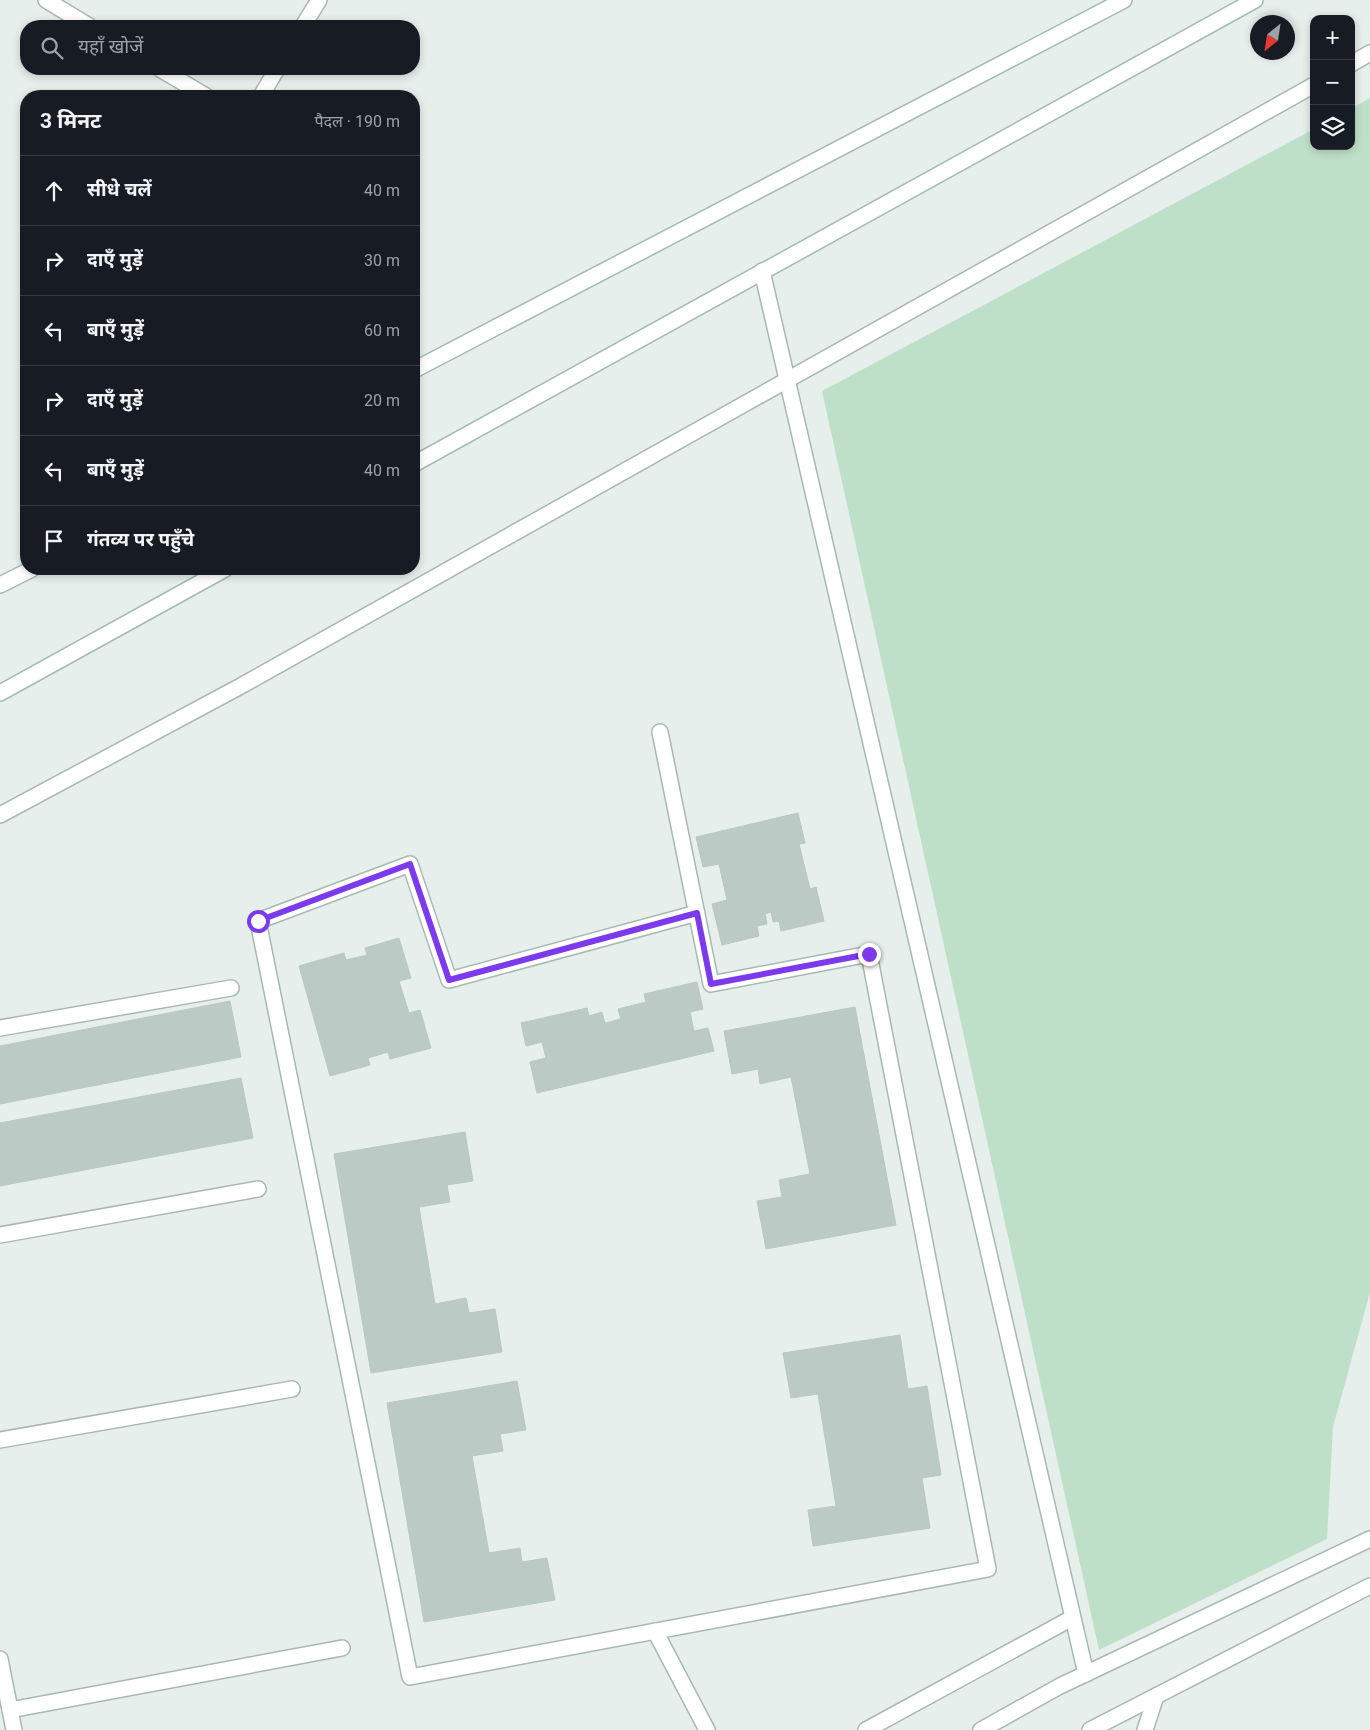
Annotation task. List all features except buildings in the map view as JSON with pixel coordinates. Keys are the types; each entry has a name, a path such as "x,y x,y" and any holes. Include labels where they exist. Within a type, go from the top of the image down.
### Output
{"street":[{"path":"46,0 79,20"},
{"path":"307,20 319,0"},
{"path":"420,367 1124,0"},
{"path":"420,461 1254,0"},
{"path":"1355,62 1370,53"},
{"path":"170,75 196,90"},
{"path":"265,90 274,75"},
{"path":"0,815 238,687 1310,87"},
{"path":"762,271 1086,1674"},
{"path":"0,586 21,575"},
{"path":"0,694 214,575"},
{"path":"660,732 697,913 711,984 869,954 988,1569 410,1677 258,921 410,864 449,980 697,913"},
{"path":"0,1028 231,988"},
{"path":"0,1235 258,1189"},
{"path":"0,1440 292,1389"},
{"path":"981,1730 1086,1674 1370,1539"},
{"path":"1090,1730 1370,1586"},
{"path":"866,1730 1072,1618"},
{"path":"655,1630 707,1730"},
{"path":"10,1710 342,1648"},
{"path":"0,1659 14,1730"},
{"path":"1145,1730 1156,1696"}],"green space":[{"path":"1370,98 1370,1292 1333,1427 1327,1539 1099,1650 822,391 1310,131 1310,150 1355,150 1355,107"}],"route":[{"path":"258,921 410,864 449,980 697,913 711,984 869,954"}]}
